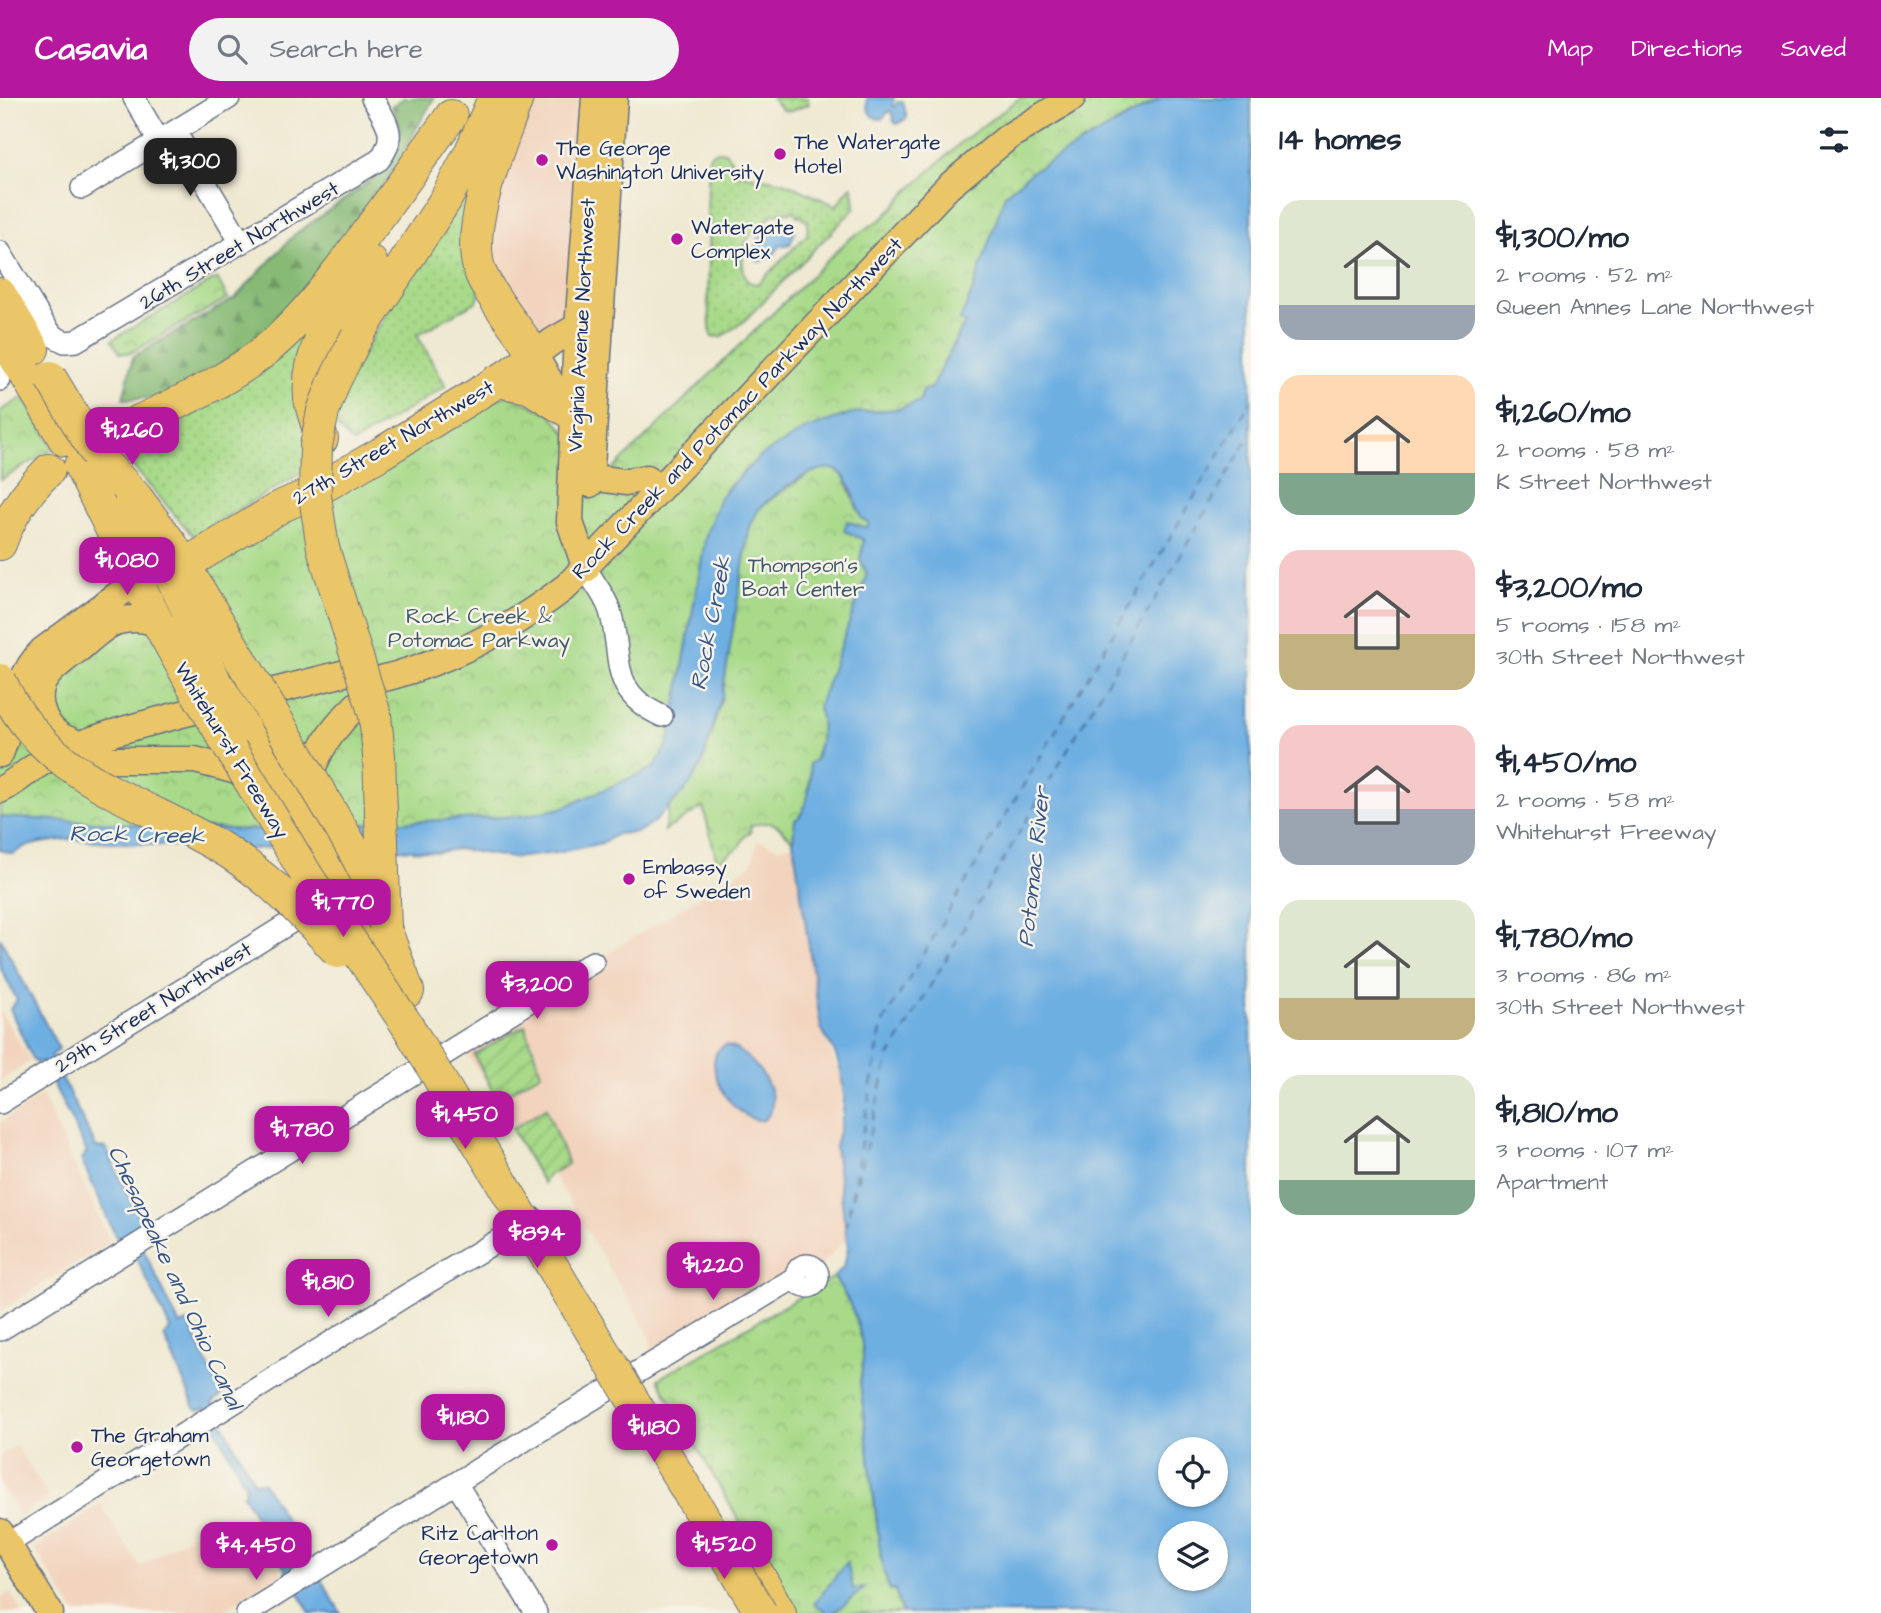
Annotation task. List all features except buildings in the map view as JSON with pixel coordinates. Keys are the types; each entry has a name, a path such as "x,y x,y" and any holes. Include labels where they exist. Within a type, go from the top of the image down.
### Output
{"highway":[{"path":"385,928 375,715 323,548 315,496 316,446 323,411 357,336 446,199 494,98"},
{"path":"517,98 478,221 477,260 485,282 507,319 524,338 534,355"},
{"path":"282,506 322,469 325,453 310,396 310,383 321,335 408,208 455,107"},
{"path":"89,451 202,391 243,367 274,343 335,276 395,197 455,107"},
{"path":"0,294 80,466 122,505 172,545 175,602"},
{"path":"507,319 514,340 514,353 497,381 529,387 571,416"},
{"path":"0,332 42,383 122,505"},
{"name":"27th Street Northwest","path":"175,602 282,506 312,493 380,454 534,355"},
{"path":"316,419 334,441 349,451 380,454"},
{"path":"0,544 6,529 11,497 47,467"},
{"name":"Whitehurst Freeway","path":"122,505 129,561 270,691 367,876 376,911 408,991 780,1613"},
{"path":"129,561 150,568 175,602"},
{"name":"Whitehurst Freeway","path":"175,602 207,699 309,878 383,988 452,1100 761,1613"},
{"path":"0,680 12,706 31,732 67,766 230,854 299,909 367,987 452,1100"}],"main road":[{"name":"Virginia Avenue Northwest","path":"583,560 592,449 589,320 595,98"},
{"name":"Virginia Avenue Northwest","path":"583,560 570,522 571,416 589,320 614,98"},
{"name":"Rock Creek and Potomac Parkway Northwest","path":"583,560 647,478 687,433 934,178 979,137 1037,98"},
{"name":"Rock Creek and Potomac Parkway Northwest","path":"270,691 371,681 431,646 492,616 583,560 947,187 1008,137 1072,98"},
{"name":"27th Street Northwest","path":"534,355 589,320"},
{"path":"534,355 592,449"},
{"path":"590,477 625,482 647,478"},
{"path":"0,754 22,680 30,664 42,651 123,591 131,573 129,561"},
{"path":"175,602 139,619 109,624 54,669 45,679 40,695 44,719 61,736 85,752 195,760 233,770"},
{"path":"314,765 331,734 371,681"},
{"path":"3,789 60,772 85,752 124,747 207,699 248,729 343,890 436,1058 770,1613"},
{"path":"4,1538 50,1613"}],"street":[{"path":"134,98 167,136 241,243"},
{"path":"82,188 229,98"},
{"name":"26th Street Northwest","path":"0,252 48,330 65,342 76,341 373,165 387,150 391,138 386,121 372,98"},
{"path":"0,369 0,380"},
{"name":"Virginia Avenue Northwest","path":"583,560 608,604 625,685 639,704 662,716"},
{"name":"29th Street Northwest","path":"0,1103 343,890"},
{"path":"0,1331 593,962"},
{"path":"4,1538 201,1423 534,1219"},
{"path":"247,1613 796,1277"},
{"path":"456,1483 536,1613"}],"shaded area":[{"name":"The George Washington University","path":"532,98 581,98 566,316 530,338 487,266 484,222"},
{"path":"758,840 778,848 795,844 821,1028 843,1084 835,1147 847,1237 817,1270 795,1277 653,1363 650,1336 557,1181 460,1045 751,865"},
{"path":"0,1011 31,1061 0,1081"},
{"path":"42,1095 110,1242 0,1311 0,1122"},
{"path":"16,1446 49,1497 20,1516 0,1485 0,1456"},
{"path":"101,1505 140,1567 205,1526 213,1539 224,1533 236,1553 259,1538 281,1574 220,1613 75,1613 34,1548"},
{"path":"10,1593 23,1613 0,1613 0,1599"}],"green space":[{"path":"404,98 434,98 384,186 297,309 176,397 123,399 133,357 235,298 295,234 362,187 388,165 397,152 400,131 391,106"},
{"path":"772,98 807,98 809,104 792,111 782,110"},
{"name":"Rock Creek & Potomac Parkway","path":"1020,98 1160,98 1034,170 960,320 965,322 931,388 923,390 920,401 899,409 852,413 806,429 749,466 727,488 706,535 672,729 668,744 654,768 562,808 523,816 245,830 0,820 0,700 123,626 240,547 506,395 550,413 603,479 849,239 882,219 908,191 964,140"},
{"path":"481,150 479,296 477,301 417,335 446,386 353,443 336,426 340,402 349,378"},
{"path":"725,152 732,161 733,172 784,182 836,206 851,186 855,208 743,322 721,337 711,336 708,302 710,221 707,212 711,154","holes":["795,211 797,216 808,222 807,235 760,282 748,282 743,262 751,234 772,214"]},
{"path":"217,278 228,298 130,353 120,353 112,340"},
{"path":"337,284 308,469 193,536 110,440"},
{"path":"24,397 54,449 0,480 0,411"},
{"name":"Thompson's Boat Center","path":"820,467 830,468 842,475 858,510 869,523 867,528 847,521 864,540 860,560 867,574 819,708 821,733 805,806 801,817 795,820 793,841 774,824 750,826 751,832 745,836 739,847 717,861 703,807 664,831 670,804 688,787 702,764 722,697 749,529 758,510"},
{"path":"525,1025 541,1073 497,1099 474,1055"},
{"path":"546,1108 568,1164 549,1175 543,1183 512,1129"},
{"path":"834,1277 854,1313 861,1340 863,1367 860,1381 882,1566 890,1591 895,1589 902,1613 792,1613 658,1379"}],"water":[{"path":"867,98 894,98 892,105 895,107 897,102 903,102 907,118 897,124 889,111 882,119 874,117 868,109"},
{"path":"1162,98 1251,98 1251,1613 902,1613 895,1589 890,1591 882,1566 860,1381 863,1367 861,1340 854,1313 834,1277 844,1266 848,1249 835,1147 843,1115 841,1071 835,1053 821,1028 793,841 795,820 803,810 808,794 809,764 816,759 820,740 821,720 818,708 867,574 860,560 864,540 844,531 847,521 867,528 869,523 862,519 850,486 838,471 820,470 797,480 774,495 756,513 749,529 722,696 702,764 688,787 655,821 638,832 617,834 602,843 556,853 513,858 458,849 438,852 329,844 250,849 69,839 24,847 13,854 0,850 0,817 245,830 523,816 562,808 654,768 668,744 672,729 706,535 720,497 759,457 806,429 852,413 899,409 920,401 923,390 931,388 965,323 960,320 973,290 1005,194 1034,170"},
{"path":"787,223 793,225 795,232 790,244 780,246 772,257 758,262 755,257 756,243 769,227 780,230"},
{"path":"0,938 59,1049 51,1056 96,1147 106,1148 143,1227 136,1234 178,1322 180,1325 187,1322 189,1324 222,1395 212,1404 254,1482 263,1482 341,1613 310,1613 243,1495 246,1486 205,1408 195,1408 164,1336 170,1330 169,1326 127,1238 120,1240 116,1237 81,1159 87,1152 42,1061 37,1063 33,1060 10,1009 17,1000 0,967"},
{"path":"726,1045 746,1056 764,1077 772,1100 771,1111 764,1120 752,1119 741,1112 730,1102 722,1089 714,1062 717,1052"},
{"path":"847,1562 853,1589 865,1588 833,1613 825,1613 825,1610 814,1604"}],"ferry route":[{"path":"846,1228 882,1024 1251,401"},
{"path":"849,1213 889,1057 1251,434"}],"place":[{"name":"The Watergate Hotel","path":"780,154"},
{"name":"The George Washington University","path":"542,160"},
{"name":"Watergate Complex","path":"677,239"},
{"name":"Embassy of Sweden","path":"629,879"},
{"name":"The Graham Georgetown","path":"77,1447"},
{"name":"Ritz Carlton Georgetown","path":"552,1545"}],"water label":[{"name":"Rock Creek","path":"710,623"},
{"name":"Rock Creek","path":"137,834"},
{"name":"Potomac River","path":"1033,867"},
{"name":"Chesapeake and Ohio Canal","path":"176,1277"}]}
